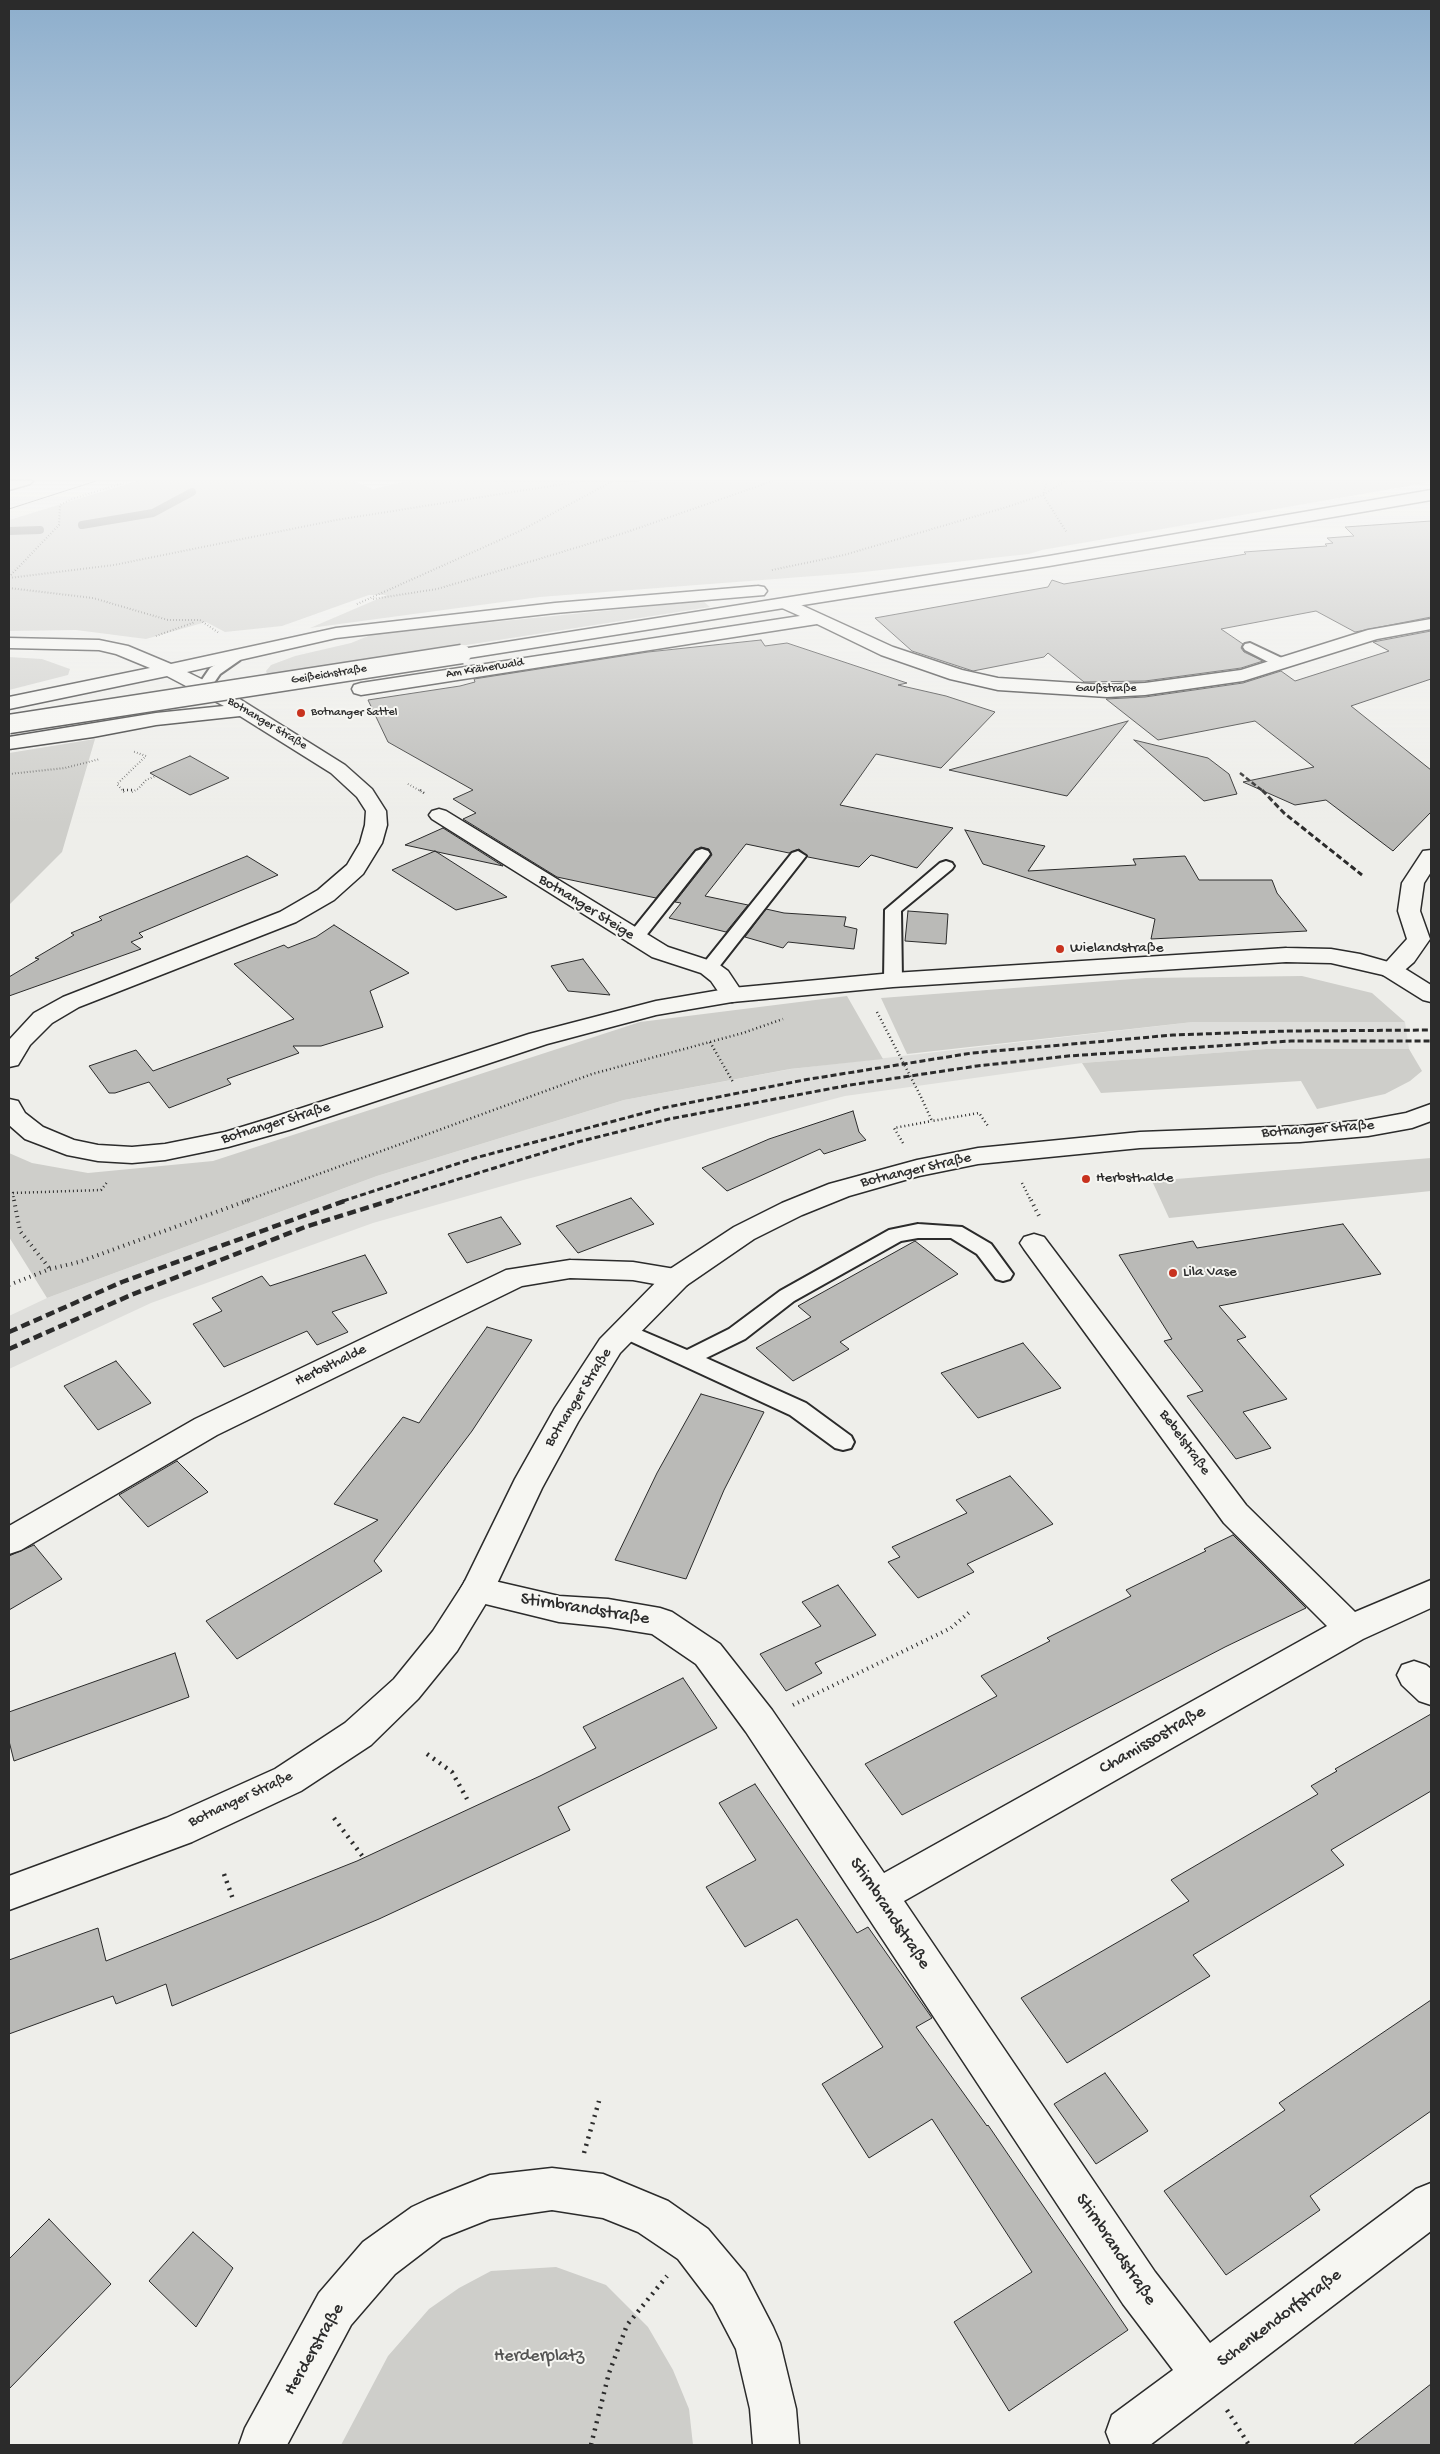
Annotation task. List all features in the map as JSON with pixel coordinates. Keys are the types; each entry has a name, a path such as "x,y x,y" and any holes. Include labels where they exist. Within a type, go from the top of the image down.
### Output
{"main road":[{"path":"49,736 82,724 122,705 142,689 177,674 293,642 384,626 555,608 706,596"},
{"path":"759,596 772,597 788,604"},
{"name":"Am Kräherwald","path":"462,654 840,596"},
{"name":"Gaußstraße","path":"788,604 887,651 926,666 990,682 1035,688 1108,691 1145,689 1243,675 1374,634 1431,624"},
{"name":"Am Kräherwald","path":"361,689 817,619"},
{"path":"9,644 91,664 142,689"},
{"name":"Botnanger Straße","path":"9,644 98,646 122,650 177,674 204,687 331,764 365,792 376,811 376,825 363,858 349,875 326,895 288,916 71,1002 38,1024 20,1041 9,1060"},
{"name":"Geißeichstraße","path":"9,724 462,654"},
{"path":"9,703 122,678 177,674"},
{"path":"156,719 192,700 204,687"},
{"path":"9,743 93,731 156,719 243,710"},
{"name":"Botnanger Steige","path":"439,815 635,938 660,952 709,968 720,976 732,995"},
{"path":"1391,970 1406,957 1419,939 1409,911 1413,883 1431,856"},
{"name":"Botnanger Straße","path":"9,1107 16,1118 34,1133 67,1147 98,1153 124,1155 166,1152 209,1144 280,1124 538,1039 606,1020 656,1008 732,995 892,980 1286,954 1330,956 1360,961 1391,970 1430,992"},
{"name":"Botnanger Straße","path":"9,1892 178,1830 296,1775 358,1734 406,1689 445,1641 477,1590 526,1487 566,1416 610,1346 677,1278 744,1233 792,1209 839,1190 917,1168 978,1156 1140,1140 1300,1134 1368,1128 1412,1120 1431,1112"},
{"name":"Bebelstraße","path":"1034,1243 1235,1514 1350,1629"},
{"name":"Herbsthalde","path":"9,1541 206,1427 516,1277 570,1269 633,1271 677,1278"},
{"name":"Stirnbrandstraße","path":"477,1590 559,1609 608,1613 660,1622 708,1654 759,1721 878,1896 1139,2288 1206,2376"},
{"name":"Chamissostraße","path":"878,1896 1350,1629 1431,1593"},
{"name":"Herderstraße","path":"262,2445 335,2309 379,2258 427,2222 490,2198 552,2189 603,2196 652,2216 692,2244 729,2289 757,2343 773,2408 776,2445"},
{"name":"Schenkendorfstraße","path":"1128,2432 1206,2376 1431,2204"}],"lane":[{"path":"1250,647 1281,663"},
{"path":"204,687 215,671 235,657"},
{"path":"635,938 702,854"},
{"path":"709,968 798,856"},
{"path":"892,980 892,910 946,866"},
{"path":"686,1359 737,1334 787,1296 896,1235 918,1231 955,1232 984,1249 1003,1274"},
{"path":"626,1331 798,1409 843,1442"}],"path":[{"path":"72,596 93,598 168,620 200,620 207,625"},
{"path":"375,596 367,599 391,596"},
{"path":"155,637 200,620"},
{"path":"126,752 142,753 146,756 144,760 120,780 118,784 124,792 138,789 146,780 156,776"},
{"path":"9,774 65,768 100,758"},
{"path":"408,784 427,795"},
{"path":"9,1285 50,1269 89,1258 592,1074 710,1042 786,1018 821,998 829,986"},
{"path":"876,1012 932,1121"},
{"path":"710,1042 733,1082"},
{"path":"894,1128 980,1114"},
{"path":"50,1269 20,1232 13,1193 101,1190"},
{"path":"759,1721 952,1628 972,1610"},
{"path":"427,1754 452,1772 467,1799"},
{"path":"334,1818 351,1838 363,1857"},
{"path":"224,1874 234,1902"},
{"path":"578,2193 587,2139 599,2101"},
{"path":"591,2445 609,2373 627,2324 692,2244"}],"shaded area":[{"path":"1193,1022 1405,1022 1409,1049 1266,1049 1082,1063 845,1096 527,1179 373,1223 151,1303 9,1369 9,1316 47,1298 377,1176 624,1100 791,1069"}],"green space":[{"path":"9,596 368,596 282,626 225,632 206,622 146,639 76,630 9,631"},
{"path":"386,596 559,596 540,597 310,628"},
{"path":"703,601 710,607 268,676 266,671 271,665 295,656 351,643 373,634"},
{"path":"9,657 42,659 70,669 68,675 9,690"},
{"path":"95,739 62,852 9,905 9,753"},
{"path":"1302,976 1372,993 1405,1022 1193,1022 907,1054 881,998 1146,978"},
{"path":"847,996 883,1059 790,1069 624,1100 377,1176 47,1298 9,1237 9,1153 32,1163 88,1173 213,1161 640,1022"},
{"path":"1266,1049 1409,1049 1422,1071 1410,1081 1385,1094 1317,1109 1301,1081 1101,1093 1082,1063"},
{"path":"1431,1158 1431,1191 1169,1218 1152,1181"},
{"name":"Herderplatz","path":"556,2267 606,2285 648,2327 673,2370 689,2409 693,2445 341,2445 388,2356 429,2309 459,2288 491,2271"}],"building":[{"path":"1000,596 1431,596 1431,617 1355,632 1316,611 1221,629 1243,644 1241,648 1244,652 1263,661 1241,668 1145,681 1084,682 1048,653 1044,657 973,671 912,651 875,618"},
{"path":"1431,631 1431,679 1351,706 1431,770 1431,812 1393,851 1326,800 1295,805 1243,782 1314,767 1255,721 1158,740 1106,699 1145,697 1243,683 1281,671 1295,681 1389,651 1373,642"},
{"path":"761,640 765,646 787,643 907,683 898,685 946,696 995,712 941,768 876,754 840,805 953,828 917,868 871,855 859,867 808,857 799,849 789,853 746,844 705,896 748,905 726,932 669,918 681,903 675,902 712,855 709,849 701,847 695,850 656,898 557,877 463,819 476,813 453,799 473,790 388,742 368,700 460,686 475,682 474,679 648,652"},
{"path":"1128,721 1067,796 949,770"},
{"path":"1134,740 1208,758 1229,774 1237,794 1204,801"},
{"path":"190,756 229,778 190,795 150,773"},
{"path":"443,828 503,866 405,845"},
{"path":"965,830 1045,846 1028,871 1136,865 1133,859 1185,856 1199,880 1272,880 1277,893 1307,931 1151,939 1155,919 983,864"},
{"path":"435,851 507,897 456,910 392,870"},
{"path":"247,856 278,875 139,933 143,937 131,942 141,949 9,996 9,977 39,959 35,958 74,935 71,933 102,920 99,917"},
{"path":"766,909 784,913 846,917 844,926 857,929 854,949 788,942 783,948 745,937"},
{"path":"908,911 948,914 946,944 905,941"},
{"path":"334,925 409,973 370,991 383,1027 321,1046 293,1046 299,1053 227,1079 231,1084 169,1108 149,1082 115,1093 109,1093 89,1066 136,1050 153,1071 294,1019 234,964 284,945 288,948 316,937"},
{"path":"583,959 610,995 568,991 551,966"},
{"path":"853,1111 859,1132 866,1140 824,1154 820,1149 727,1191 702,1168 769,1139"},
{"path":"631,1198 654,1224 578,1253 556,1226"},
{"path":"501,1217 521,1244 467,1263 448,1234"},
{"path":"1343,1224 1381,1274 1219,1306 1246,1337 1237,1340 1287,1399 1243,1412 1271,1448 1236,1459 1187,1396 1203,1391 1164,1341 1172,1339 1119,1255 1193,1241 1197,1248"},
{"path":"915,1241 958,1274 840,1342 849,1349 793,1381 756,1348 811,1317 798,1306"},
{"path":"365,1255 387,1293 332,1312 348,1332 317,1345 307,1331 224,1367 193,1324 222,1311 212,1298 262,1276 270,1286"},
{"path":"487,1327 532,1340 472,1431 374,1561 382,1571 237,1659 206,1621 378,1520 334,1504 403,1417 419,1423"},
{"path":"1023,1343 1061,1388 978,1418 941,1373"},
{"path":"116,1361 151,1403 98,1430 64,1386"},
{"path":"701,1394 764,1412 724,1490 686,1579 615,1560 657,1473"},
{"path":"177,1461 208,1492 148,1527 119,1495"},
{"path":"1010,1476 1053,1524 967,1564 974,1572 918,1598 888,1562 900,1557 892,1547 967,1513 956,1500"},
{"path":"1233,1535 1306,1608 1225,1647 902,1815 865,1764 997,1696 981,1676 1050,1641 1047,1638 1131,1596 1126,1590 1206,1551 1204,1549"},
{"path":"34,1545 62,1579 9,1610 9,1556"},
{"path":"838,1585 876,1635 815,1663 822,1673 786,1691 760,1654 821,1626 802,1602"},
{"path":"175,1653 189,1697 14,1761 9,1741 9,1712"},
{"path":"683,1678 717,1728 558,1807 570,1830 379,1919 172,2006 166,1984 116,2004 113,1996 9,2034 9,1960 98,1928 106,1961 357,1861 596,1748 583,1727"},
{"path":"1431,1714 1431,1791 1331,1850 1344,1865 1193,1955 1210,1976 1067,2063 1021,1998 1189,1901 1171,1880 1318,1794 1311,1786 1337,1771 1335,1769"},
{"path":"755,1784 857,1933 868,1927 932,2018 916,2027 988,2125 1128,2330 1009,2411 954,2322 1032,2272 932,2119 869,2158 822,2084 883,2047 797,1919 745,1947 706,1887 756,1860 719,1803"},
{"path":"1431,2000 1431,2111 1310,2196 1320,2210 1226,2275 1164,2191 1285,2110 1279,2103"},
{"path":"1105,2073 1148,2131 1096,2164 1054,2104"},
{"path":"49,2219 111,2284 9,2389 9,2259"},
{"path":"193,2232 233,2268 196,2327 149,2281"},
{"path":"1431,2384 1431,2445 1353,2445"}],"railway":[{"path":"1240,773 1264,792"},
{"path":"1264,792 1284,813 1362,875"},
{"path":"343,1201 475,1158 663,1108 804,1080 972,1053 1173,1035 1288,1031 1431,1030"},
{"path":"388,1201 578,1142 669,1119 850,1085 977,1066 1068,1056 1291,1041 1431,1041"},
{"path":"9,1332 122,1282 347,1200"},
{"path":"9,1349 131,1295 305,1227 392,1200"}],"place":[{"name":"Botnanger Sattel","path":"301,713"},
{"name":"Wielandstraße","path":"1060,949"},
{"name":"Herbsthalde","path":"1086,1179"},
{"name":"Lila Vase","path":"1173,1273"}]}
